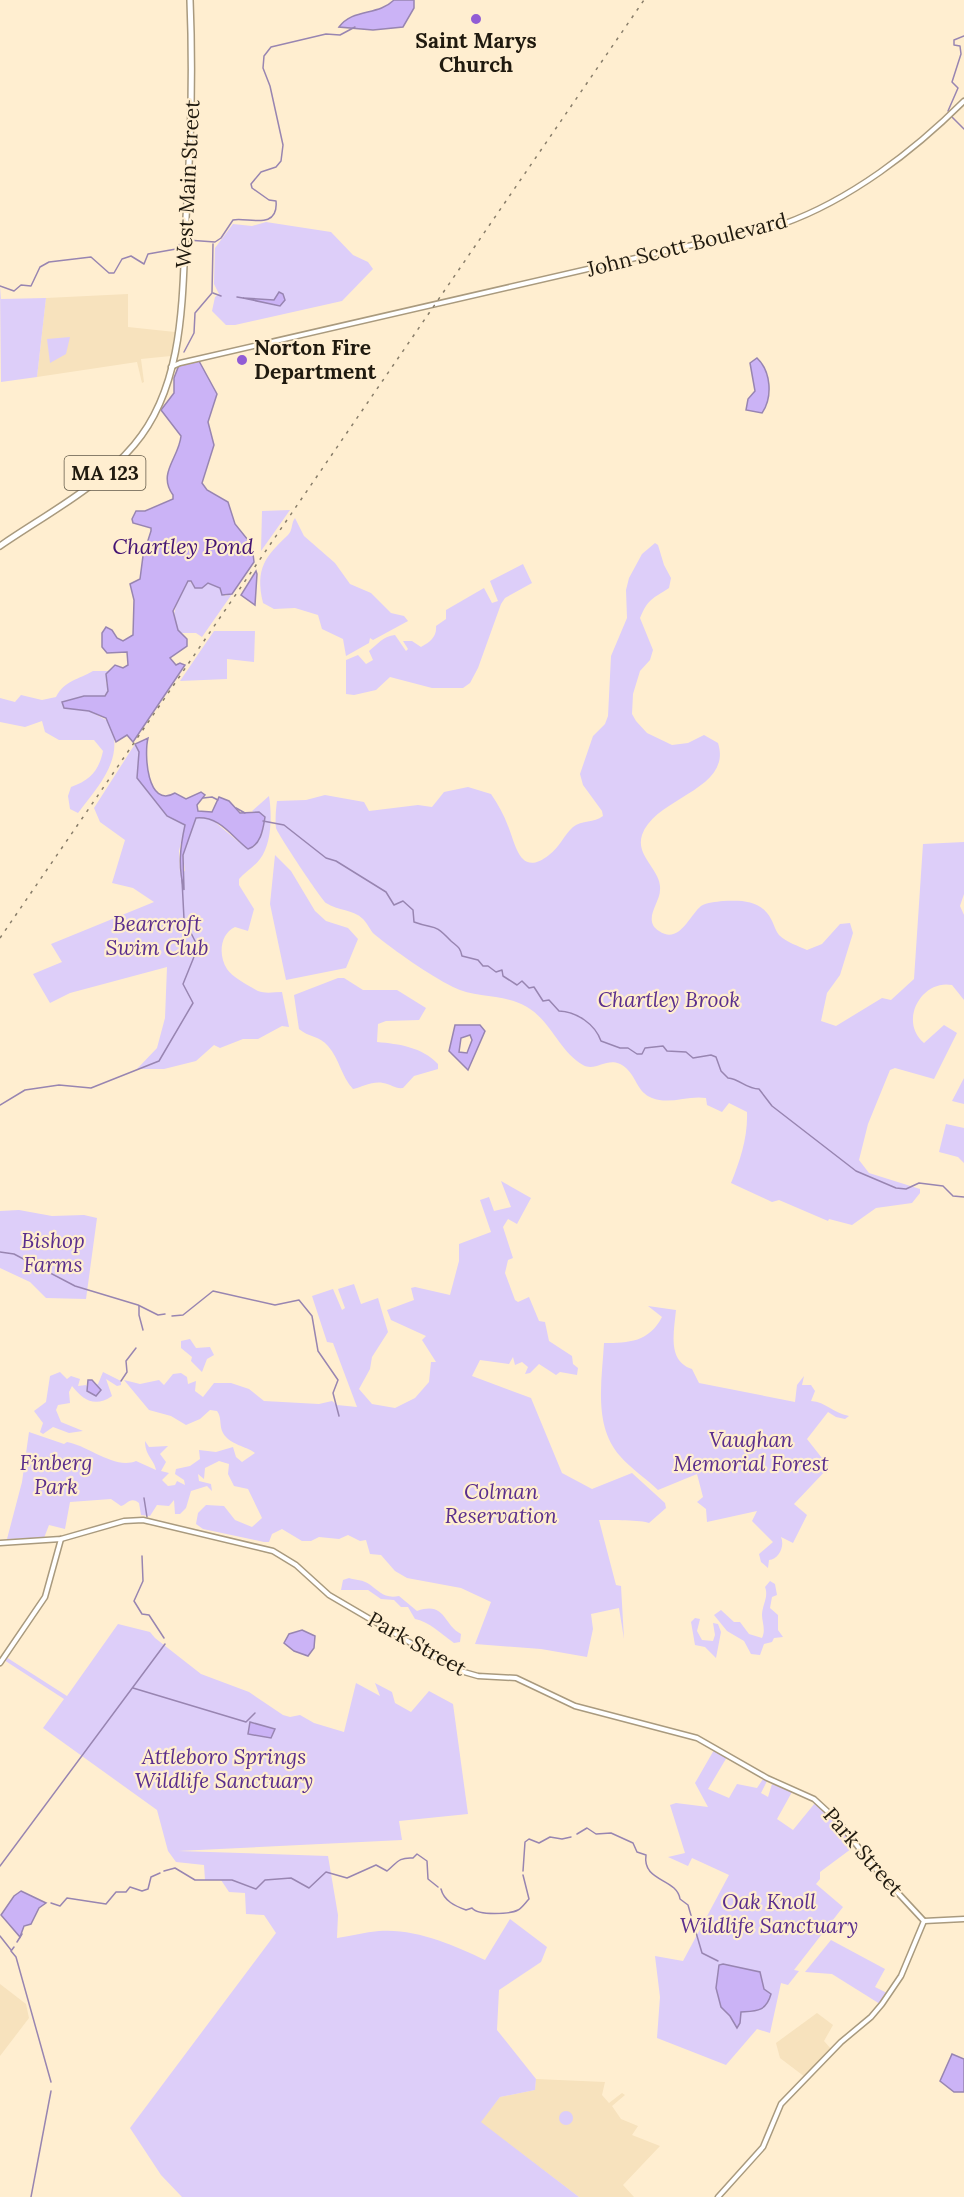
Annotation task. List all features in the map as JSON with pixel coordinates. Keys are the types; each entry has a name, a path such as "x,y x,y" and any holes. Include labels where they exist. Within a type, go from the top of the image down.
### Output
{"highway":[{"name":"West Main Street","path":"171,368 182,306 192,109 190,0"},
{"name":"MA 123","path":"0,546 103,475 124,457 154,415 171,368"}],"main road":[{"name":"John Scott Boulevard","path":"171,368 180,363 788,222 831,200 888,165 964,101"},
{"name":"Park Street","path":"0,1543 60,1539 124,1521 143,1520 261,1546 296,1565 329,1595 465,1673 516,1678 575,1706 697,1738 775,1782 820,1802 839,1822 877,1872 924,1921"},
{"path":"0,1663 45,1597 60,1539"},
{"path":"718,2197 763,2147 782,2104 841,2042 871,2017 882,2004 904,1969 924,1921 964,1919"}],"shaded area":[{"path":"128,294 128,327 175,332 171,356 141,359 144,382 142,383 137,362 37,377 46,298"},
{"path":"0,1984 26,2004 29,2018 0,2056"},
{"path":"817,2013 833,2025 824,2041 831,2049 805,2077 780,2058 776,2043"},
{"path":"536,2079 605,2082 602,2095 609,2103 622,2093 625,2095 612,2106 621,2119 638,2126 632,2135 660,2146 623,2185 634,2197 579,2197 480,2122 500,2097 535,2090"}],"green space":[{"path":"266,222 331,232 353,255 368,262 373,269 342,301 235,325 226,325 212,311 215,297 219,294 214,284 215,248 233,224 252,226"},
{"path":"0,286 1,299 46,298 37,377 1,382"},
{"path":"70,337 66,354 50,363 47,339"},
{"path":"290,510 261,551 262,511"},
{"path":"295,518 304,536 335,563 350,584 371,593 391,613 404,616 408,621 373,640 370,638 369,643 346,656 343,639 322,629 318,615 295,608 274,609 263,603 260,581 264,564 273,550 290,533"},
{"path":"655,543 658,545 671,578 669,588 651,600 640,618 653,650 650,660 640,671 633,694 632,714 647,733 672,745 688,743 704,735 718,743 720,759 714,772 704,783 661,811 642,835 642,850 660,883 652,917 654,927 666,934 672,934 678,932 703,905 712,902 744,901 762,908 779,935 807,950 822,944 840,924 850,923 853,933 840,975 827,993 821,1021 836,1026 882,998 891,1000 914,979 923,844 964,842 964,894 960,906 964,915 964,1000 952,985 931,988 917,1003 913,1024 924,1043 944,1025 957,1033 934,1079 895,1068 890,1070 868,1124 859,1160 869,1173 920,1189 920,1193 912,1203 876,1208 852,1225 829,1219 828,1221 779,1200 772,1202 731,1183 743,1149 747,1112 729,1103 722,1112 707,1105 706,1098 666,1101 652,1098 640,1089 630,1072 620,1064 614,1062 593,1067 583,1065 527,1007 509,1000 462,991 433,976 374,934 359,916 326,903 276,828 277,801 306,800 325,795 364,802 369,811 418,805 432,807 444,792 468,787 491,794 503,814 517,850 525,861 531,863 553,852 573,827 603,816 602,811 583,785 580,774 593,736 605,724 608,716 611,656 627,618 626,590 629,578 642,554"},
{"path":"523,564 532,583 505,598 501,604 478,668 470,683 463,688 432,688 390,677 376,690 354,695 346,694 346,660 358,655 366,664 373,660 369,651 387,637 395,635 406,651 408,649 403,641 412,641 421,647 425,645 434,636 436,626 446,619 446,610 484,588 492,603 498,601 490,581"},
{"path":"189,580 195,588 208,583 221,588 225,596 232,594 202,637 196,633 181,633 174,620 176,606"},
{"path":"214,631 255,631 254,662 227,659 227,679 180,681"},
{"path":"93,671 108,671 106,681 108,691 103,697 84,696 89,711 110,722 114,735 114,748 112,760 101,782 78,813 70,809 68,796 71,787 93,774 103,751 94,740 59,740 45,732 42,721 25,727 0,722 0,698 15,702 21,695 42,700 56,697 63,687"},
{"name":"Bearcroft Swim Club","path":"135,744 139,752 138,778 167,816 185,825 179,851 180,873 185,871 183,855 196,818 209,817 240,843 254,847 262,834 265,818 252,811 269,796 270,803 270,829 264,853 258,862 239,879 239,885 254,909 248,931 235,927 230,930 222,945 222,958 233,975 258,991 282,992 289,1027 282,1026 258,1039 243,1039 220,1048 214,1045 196,1061 164,1069 137,1069 157,1048 165,1018 167,967 70,993 50,1003 33,974 62,962 51,944 154,902 133,888 112,883 125,840 100,822 94,808"},
{"path":"275,855 291,871 315,911 326,921 348,928 358,939 346,968 286,980 270,904"},
{"path":"338,978 344,978 363,990 397,990 426,1008 419,1020 386,1021 378,1024 377,1042 402,1045 417,1050 432,1058 438,1064 438,1069 414,1076 403,1088 371,1083 353,1089 328,1046 299,1029 294,995"},
{"path":"964,1078 964,1104 952,1101"},
{"path":"946,1124 964,1128 964,1163 958,1157 939,1152"},
{"path":"501,1181 531,1198 517,1224 508,1219 503,1227 513,1258 508,1260 505,1273 515,1300 518,1302 529,1297 539,1321 545,1322 549,1341 572,1356 573,1364 578,1368 577,1375 560,1372 556,1375 539,1364 530,1373 525,1374 528,1367 522,1362 515,1365 513,1357 509,1364 480,1360 472,1376 531,1398 562,1473 592,1489 632,1473 665,1503 666,1508 649,1523 599,1520 616,1585 621,1586 624,1639 619,1608 591,1614 593,1629 587,1657 541,1649 475,1644 491,1602 461,1588 407,1578 395,1571 381,1555 370,1554 366,1540 360,1541 348,1535 339,1539 319,1537 311,1541 302,1541 282,1529 272,1534 269,1542 264,1542 203,1529 196,1524 198,1513 206,1505 224,1506 235,1520 252,1527 262,1518 248,1489 234,1486 228,1474 229,1464 219,1461 205,1468 204,1479 198,1474 199,1481 211,1484 212,1491 207,1486 191,1491 186,1508 180,1514 175,1514 174,1500 169,1506 157,1505 150,1516 141,1515 139,1503 133,1500 121,1506 111,1499 70,1502 65,1529 49,1525 44,1538 7,1539 22,1482 29,1432 64,1444 67,1442 75,1444 110,1460 128,1463 136,1461 156,1470 146,1450 145,1441 149,1447 168,1446 160,1454 166,1462 161,1471 169,1473 162,1480 168,1486 175,1485 177,1481 185,1485 184,1480 175,1474 176,1469 190,1466 200,1459 199,1450 216,1452 233,1447 236,1457 242,1462 255,1453 226,1437 217,1411 210,1410 200,1419 186,1425 171,1416 149,1410 124,1380 140,1384 159,1380 164,1385 173,1374 181,1373 187,1377 188,1384 196,1381 195,1391 203,1397 214,1383 231,1383 249,1389 264,1401 319,1404 332,1401 337,1405 357,1407 333,1343 327,1342 312,1296 333,1289 342,1310 345,1308 338,1289 354,1284 361,1304 378,1298 388,1332 372,1357 370,1369 359,1389 372,1404 395,1408 415,1398 429,1382 431,1362 436,1362 422,1340 426,1336 391,1320 387,1310 414,1300 411,1288 415,1287 450,1295 459,1261 459,1244 491,1232 480,1200 489,1197 494,1211 511,1207"},
{"name":"Bishop Farms","path":"19,1210 52,1216 84,1215 97,1218 86,1299 46,1298 30,1282 0,1268 0,1211"},
{"name":"Vaughan Memorial Forest","path":"648,1306 676,1310 675,1353 684,1365 692,1369 699,1383 795,1402 797,1385 804,1376 802,1385 811,1385 815,1391 811,1401 821,1403 838,1413 849,1416 845,1419 828,1412 807,1439 829,1467 794,1504 807,1515 793,1543 781,1537 780,1552 769,1560 768,1568 761,1562 759,1554 773,1542 752,1521 757,1511 707,1522 706,1509 697,1502 703,1497 697,1474 658,1490 624,1461 611,1444 606,1431 601,1402 604,1343 630,1341 651,1332 662,1317"},
{"path":"190,1339 196,1348 210,1347 214,1355 207,1359 202,1372 191,1361 192,1357 181,1348 181,1341"},
{"path":"60,1372 67,1379 71,1376 80,1379 78,1386 86,1385 88,1388 98,1384 103,1372 121,1381 121,1385 117,1386 106,1379 112,1396 95,1402 80,1395 72,1386 69,1392 70,1403 58,1405 56,1410 61,1422 83,1431 69,1433 53,1427 43,1434 40,1432 43,1423 34,1411 46,1402 50,1376"},
{"path":"349,1578 367,1583 386,1595 399,1596 417,1611 434,1609 461,1634 460,1642 454,1643 430,1625 415,1619 408,1607 401,1607 394,1600 381,1599 368,1590 341,1590 343,1580"},
{"path":"770,1581 775,1584 777,1595 772,1597 770,1608 778,1615 778,1630 783,1637 774,1638 772,1642 764,1644 760,1655 751,1654 744,1641 727,1631 714,1615 721,1610 734,1622 740,1622 749,1634 762,1638 765,1587"},
{"path":"695,1618 700,1619 697,1631 702,1640 713,1641 715,1635 713,1623 718,1624 721,1632 716,1658 705,1647 695,1645 691,1622"},
{"name":"Attleboro Springs Wildlife Sanctuary","path":"118,1624 150,1632 201,1674 249,1692 283,1715 290,1717 300,1715 314,1723 344,1732 356,1683 380,1696 375,1683 392,1692 395,1703 411,1712 429,1691 453,1704 468,1814 399,1821 402,1840 178,1851 328,1856 338,1915 337,1938 379,1931 406,1932 447,1943 485,1960 510,1919 547,1947 541,1962 499,1990 497,2030 536,2079 535,2090 500,2097 481,2122 579,2197 182,2197 161,2175 130,2128 276,1933 264,1915 246,1914 245,1893 229,1892 221,1880 205,1880 204,1865 176,1862 168,1851 157,1810 43,1728 64,1699 4,1660 6,1657 67,1696"},
{"name":"Oak Knoll Wildlife Sanctuary","path":"714,1750 727,1757 708,1789 729,1798 737,1784 757,1788 763,1779 767,1781 761,1793 768,1797 772,1784 792,1792 777,1819 793,1830 815,1803 836,1822 855,1846 820,1872 820,1879 816,1884 843,1907 794,1970 799,1971 788,1985 781,1983 770,2033 757,2029 726,2065 657,2038 660,1997 655,1956 683,1961 729,1875 692,1858 688,1866 668,1857 685,1853 670,1805 676,1803 708,1807 695,1783"},
{"name":"Oak Knoll Wildlife Sanctuary","path":"831,1940 885,1969 875,1987 887,1993 880,2004 832,1974 805,1972"},
{"path":"563,2111 569,2111 573,2118 569,2125 563,2125 559,2121 559,2115"}],"water":[{"path":"394,0 414,0 414,8 403,27 373,30 339,27 351,17 381,8"},
{"path":"279,292 283,294 285,300 280,306 243,298 274,300"},
{"path":"757,358 762,363 769,384 768,399 762,413 746,410 748,399 755,391 750,363"},
{"name":"Chartley Pond","path":"199,361 217,394 208,422 214,445 202,483 207,490 228,502 235,524 252,545 254,562 232,594 222,595 220,588 208,583 202,588 195,588 191,581 188,581 173,611 178,630 187,639 187,646 170,658 176,665 180,663 185,665 133,742 127,735 116,742 106,718 89,711 64,708 62,702 84,696 105,696 108,691 106,674 115,665 123,668 128,665 127,652 107,653 102,647 102,633 106,627 123,641 133,635 134,600 130,584 140,579 143,556 151,528 133,523 132,519 136,511 145,511 173,499 167,480 168,472 181,436 161,410 174,393 174,378 179,365"},
{"path":"256,571 257,574 255,605 241,595"},
{"path":"148,738 147,767 153,787 158,793 166,796 175,793 186,799 201,792 205,795 197,805 198,811 212,812 219,797 229,801 240,813 259,812 265,817 259,840 248,849 219,824 212,820 196,818 183,855 184,890 180,857 185,825 167,816 137,778 139,752 135,744"},
{"path":"455,1025 480,1025 485,1031 468,1070 449,1051","holes":["470,1035 472,1040 467,1053 459,1052 461,1038"]},
{"path":"88,1380 92,1380 101,1390 96,1396 87,1391"},
{"path":"302,1630 315,1636 314,1648 308,1656 294,1651 284,1643 289,1634"},
{"path":"250,1722 275,1729 271,1738 248,1734"},
{"path":"21,1891 46,1903 39,1908 31,1924 24,1926 20,1937 1,1915 14,1896"},
{"path":"719,1965 760,1972 764,1989 771,1994 769,2000 760,2009 741,2012 737,2028 721,2007 716,1988"},
{"path":"952,2054 964,2059 964,2092 954,2092 940,2081"}],"waterway":[{"path":"187,240 215,242 221,238 233,220 267,220 276,211 276,201 269,200 252,188 251,184 261,172 276,167 281,161 283,145 270,86 263,68 264,56 271,47 326,34 340,35 355,27"},
{"path":"948,111 958,88 952,82 961,54 960,46 954,45 954,40 964,36"},
{"path":"952,117 964,129"},
{"path":"0,286 14,291 21,285 31,286 40,267 49,262 91,257 109,273 114,273 122,259 131,256 144,264 148,254 176,249 182,241"},
{"name":"Chartley Brook","path":"184,352 194,333 195,313 212,293 213,244"},
{"path":"213,293 221,296"},
{"path":"237,297 243,298"},
{"name":"Chartley Brook","path":"203,798 212,797 218,800"},
{"name":"Chartley Brook","path":"236,808 245,813"},
{"name":"Chartley Brook","path":"263,821 284,825 326,858 336,861 386,892 394,905 403,901 413,910 414,922 441,931 458,947 462,956 478,960 483,966 488,966 496,972 502,970 503,976 517,985 522,981 529,988 534,987 543,1001 549,1000 559,1011 579,1016 590,1024 601,1041 620,1048 628,1048 637,1054 642,1054 645,1048 663,1046 667,1051 686,1052 693,1058 711,1055 716,1057 721,1071 728,1078 759,1089 772,1106 856,1171 896,1188 906,1189 919,1183 943,1186 953,1196 964,1197"},
{"path":"0,1105 25,1090 59,1085 91,1088 159,1061 193,1003 183,984 198,947 184,919 182,880"},
{"path":"0,1252 14,1254 75,1286 138,1305 158,1315 165,1314"},
{"path":"172,1316 183,1315 213,1291 275,1305 299,1300 312,1316 318,1351 338,1380 333,1393 339,1416"},
{"path":"139,1306 143,1330"},
{"path":"121,1381 127,1372 126,1361 136,1348"},
{"path":"144,1498 147,1517"},
{"path":"142,1556 143,1581 134,1601 142,1614 149,1615 164,1638"},
{"path":"0,1866 165,1644"},
{"path":"133,1688 246,1722 255,1713"},
{"path":"577,1834 587,1828 596,1834 611,1833 633,1843 637,1852 646,1855 649,1870 673,1887 680,1899 688,1905 702,1953 718,1961"},
{"path":"523,1871 525,1842 529,1839 539,1843 550,1837 562,1839 571,1837"},
{"path":"164,1871 175,1868 195,1880 232,1880 256,1889 265,1880 291,1878 309,1888 326,1872 347,1878 376,1865 387,1871 401,1860 413,1858 417,1854 427,1861 428,1879 438,1887"},
{"path":"51,1903 60,1906 67,1898 106,1904 116,1892 126,1892 130,1887 142,1891 148,1889 151,1877 160,1873"},
{"path":"441,1889 447,1900 466,1910 472,1908 475,1911 495,1914 509,1912 519,1909 529,1899 523,1875"},
{"path":"17,1942 22,1934"},
{"path":"0,1936 11,1950"},
{"path":"14,1947 11,1951 16,1957 51,2082"},
{"path":"31,2197 51,2091"}],"railway":[{"path":"0,938 644,0"}],"place":[{"name":"Saint Marys Church","path":"476,19"},
{"name":"Norton Fire Department","path":"242,360"}],"park label":[{"name":"Finberg Park","path":"56,1475"},
{"name":"Colman Reservation","path":"501,1504"}]}
